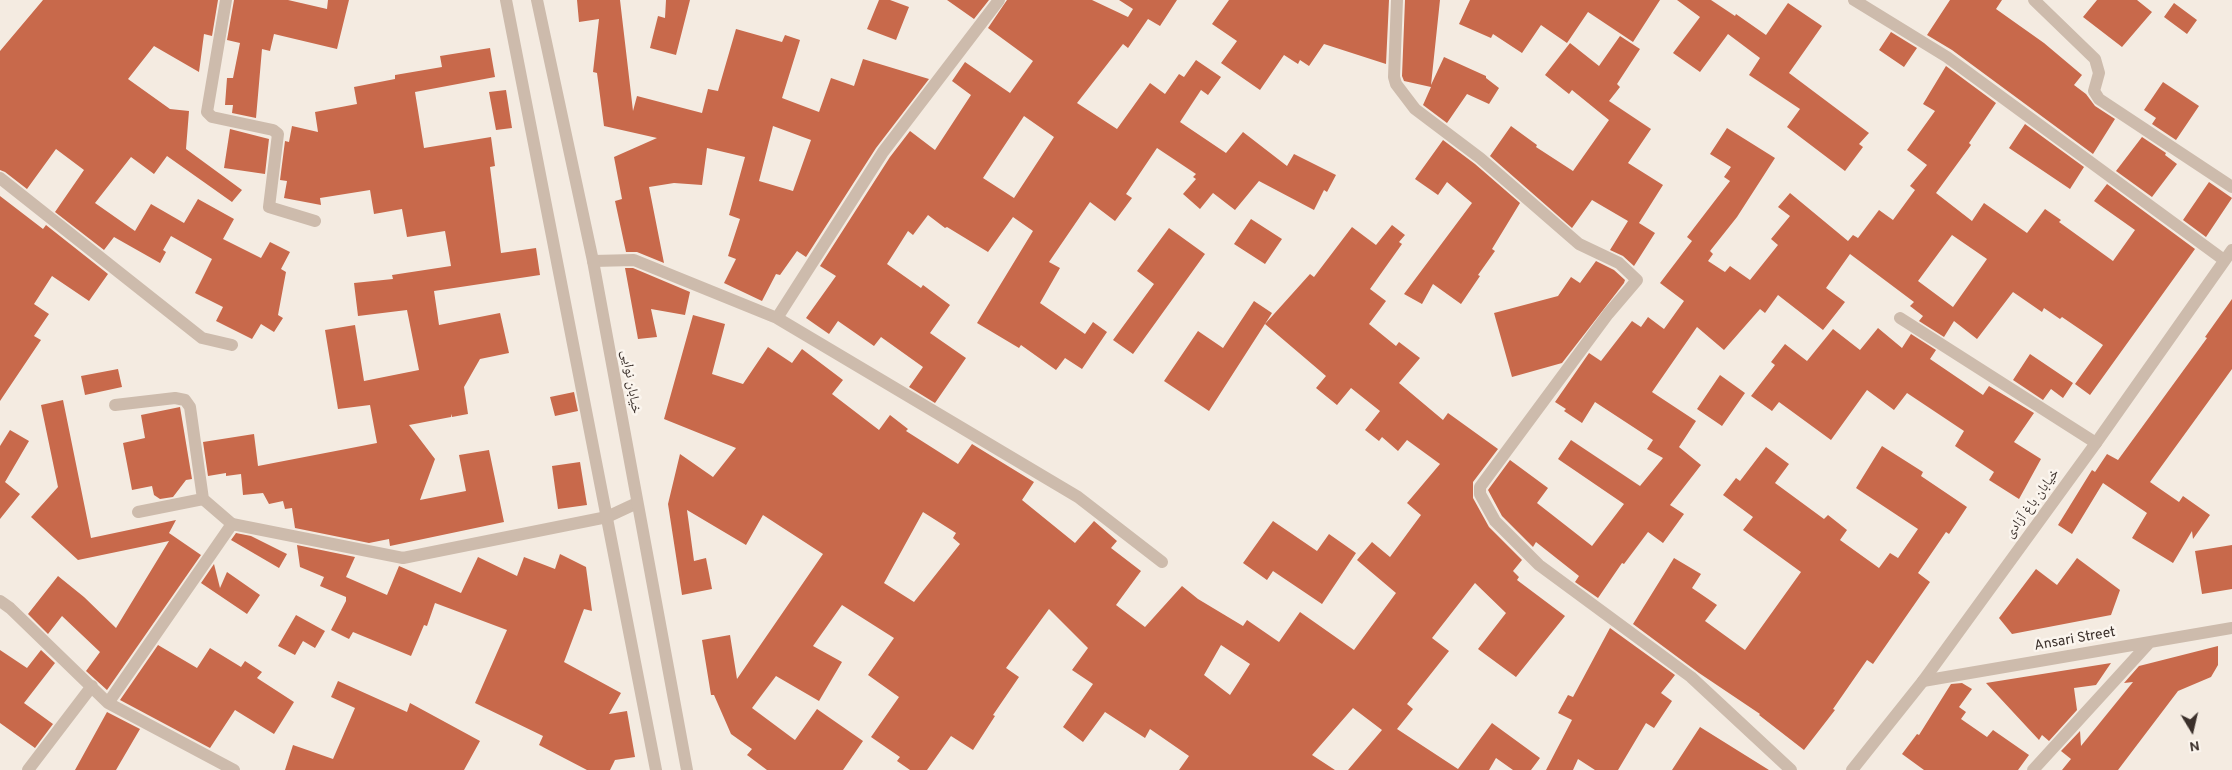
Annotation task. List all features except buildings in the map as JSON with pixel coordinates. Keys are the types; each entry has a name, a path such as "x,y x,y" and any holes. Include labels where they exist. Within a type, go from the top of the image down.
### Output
{"street":[{"path":"226,0 206,106 207,112 212,117 273,130 278,134 269,207 315,221"},
{"path":"506,0 656,770"},
{"name":"خیابان نوایی","path":"537,0 593,261 687,770"},
{"path":"777,318 883,152 999,0"},
{"path":"1397,0 1394,77 1396,84 1416,109 1480,158 1579,244 1619,263 1637,280 1608,314 1480,487 1480,494 1495,521 1539,565 1691,676 1791,770"},
{"path":"1854,0 1947,57 2224,260"},
{"path":"2034,0 2095,59 2099,73 2094,91 2099,99 2232,187"},
{"path":"0,178 202,338 232,345"},
{"name":"خیابان باغ آزادی","path":"1852,770 1922,681 2096,443 2232,250"},
{"path":"593,261 634,260 777,318 1078,498 1162,562"},
{"path":"1900,318 2096,443"},
{"path":"116,405 175,398 185,400 190,407 203,499 232,524 403,558 607,517 637,503"},
{"path":"138,512 203,499"},
{"path":"108,703 232,524"},
{"path":"0,601 108,703 234,770"},
{"name":"Ansari Street","path":"1922,681 2232,628"},
{"path":"2033,770 2148,643"},
{"path":"28,770 92,686"}]}
